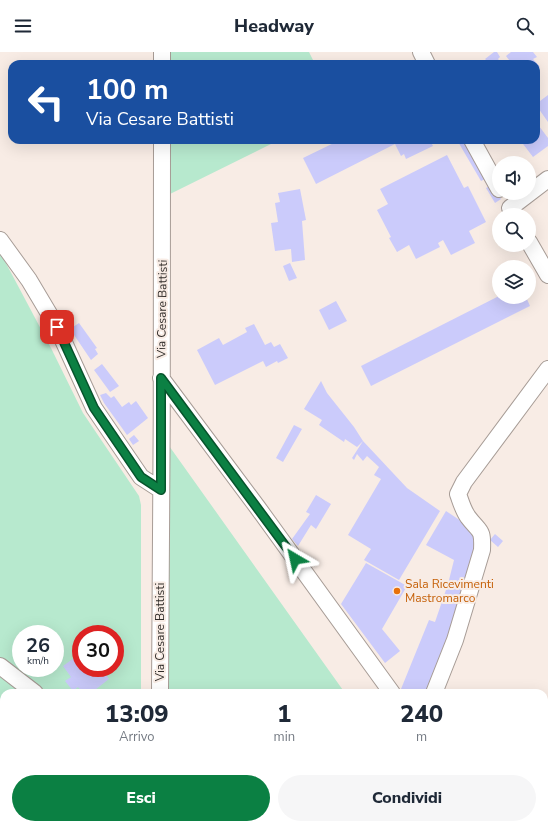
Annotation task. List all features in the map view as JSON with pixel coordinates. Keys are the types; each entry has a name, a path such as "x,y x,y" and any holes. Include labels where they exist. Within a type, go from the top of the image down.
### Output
{"street":[{"name":"Via Cesare Battisti","path":"160,689 162,144"},
{"path":"474,144 492,176"},
{"path":"515,208 548,179"},
{"path":"0,240 29,280 57,327 94,408 141,477 161,490"},
{"path":"535,252 548,275"},
{"path":"436,689 455,640 482,550 483,538 480,529 468,517 458,494 464,482 548,369"},
{"path":"161,378 263,514 389,689"},
{"path":"0,666 29,689"}],"green space":[{"path":"170,52 309,52 313,60 170,60"},
{"path":"169,144 271,144 168,195"},
{"path":"0,252 51,348 83,413 139,496 141,505 141,689 0,689"},
{"path":"167,443 342,689 169,689"}],"building":[{"path":"494,52 497,52 500,57 499,60 485,59"},
{"path":"511,52 533,52 537,57 533,59 534,60 509,60 506,56"},
{"path":"548,95 548,122 540,111 540,101"},
{"path":"540,127 548,138 548,146 532,156 523,144 540,144"},
{"path":"332,144 395,144 316,184 303,158"},
{"path":"395,144 432,144 433,146 406,159 404,154 401,156"},
{"path":"459,144 470,144 489,177 481,181"},
{"path":"447,155 464,188 468,186 486,222 469,231 475,243 451,255 443,240 438,243 440,247 416,259 409,245 397,252 389,238 391,237 377,210 388,204 380,189"},
{"path":"491,185 492,186 492,198 486,188"},
{"path":"300,189 306,220 302,221 305,260 292,262 291,249 275,251 271,223 278,222 275,203 280,202 278,193"},
{"path":"290,263 297,278 289,281 283,266"},
{"path":"492,300 492,304 529,304 530,306 371,386 361,366"},
{"path":"336,301 347,321 329,330 319,310"},
{"path":"79,323 97,348 95,349 98,354 91,360 70,329"},
{"path":"254,324 265,345 271,342 274,347 280,344 288,358 278,363 277,361 266,367 263,361 215,385 197,350 219,338 223,345 247,332 245,328"},
{"path":"102,364 119,386 110,392 94,370"},
{"path":"321,381 327,393 363,441 357,447 345,439 344,442 319,425 322,420 304,409"},
{"path":"106,393 111,398 114,396 122,407 129,402 131,405 136,401 148,418 127,435 100,395"},
{"path":"294,425 302,429 283,462 276,458"},
{"path":"134,435 139,441 133,445 129,439"},
{"path":"363,441 407,488 440,511 399,580 364,560 371,549 348,535 381,479 374,475 379,467 367,456 363,461 357,454 354,460 352,458"},
{"path":"316,495 331,504 316,529 311,525 298,546 292,539 310,514 306,512"},
{"path":"446,511 470,527 478,546 466,589 429,689 401,689 429,620 435,622 448,584 454,560 426,545"},
{"path":"495,534 503,541 498,547 490,540"},
{"path":"366,563 407,586 382,629 400,651 385,663 341,604"},
{"path":"72,660 72,677 108,677 109,679 96,689 80,689 78,687 71,689 65,681 71,677 64,665"}],"place":[{"name":"Sala Ricevimenti Mastromarco","path":"397,591"}],"route":[{"path":"57,327 94,408 141,477 161,490 161,378 295,559"}]}
